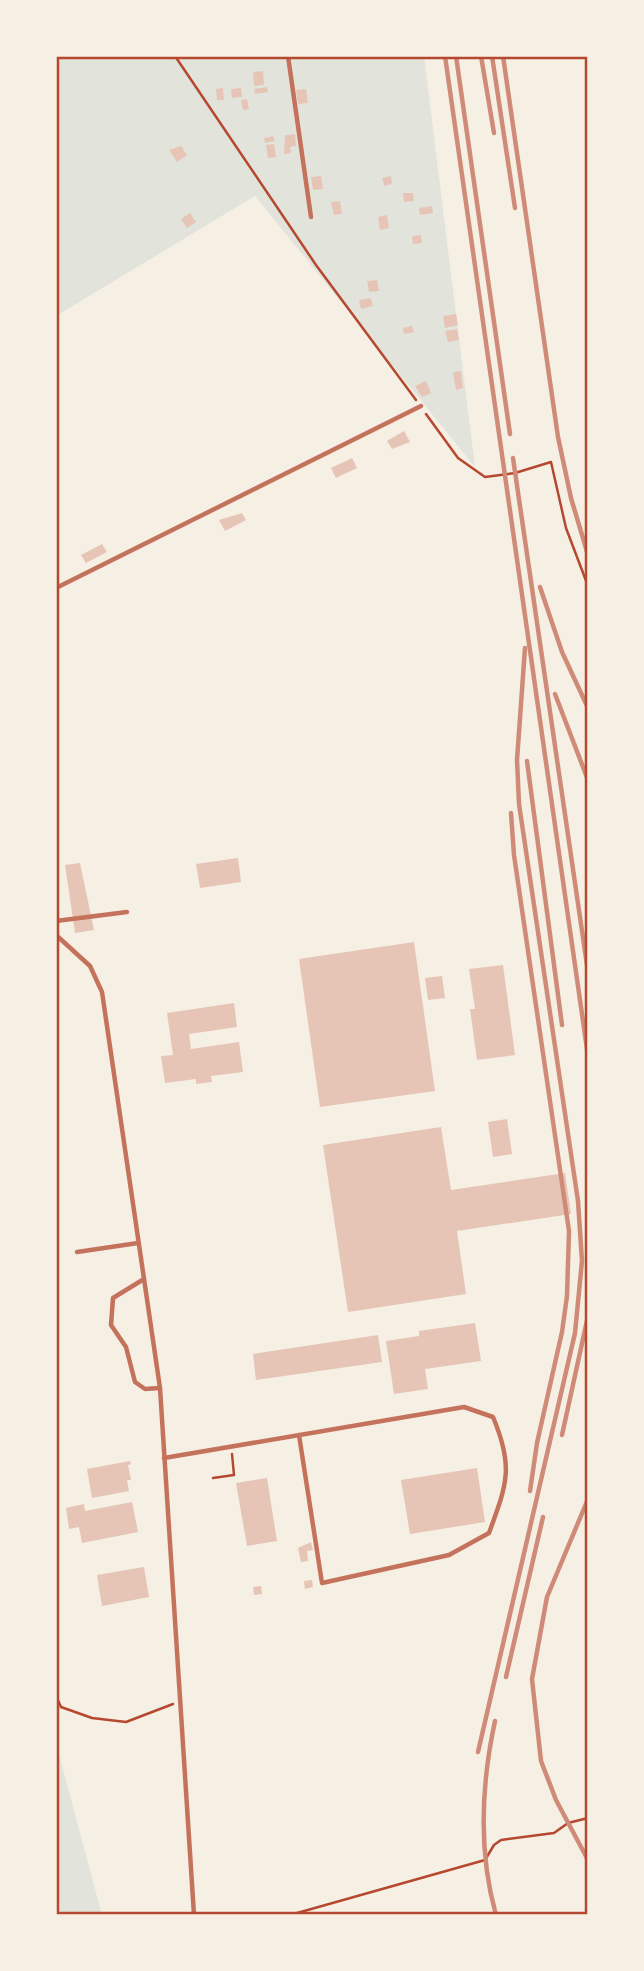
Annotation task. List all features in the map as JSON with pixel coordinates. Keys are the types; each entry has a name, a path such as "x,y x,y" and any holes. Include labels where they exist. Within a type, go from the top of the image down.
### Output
{"lane":[{"path":"288,56 311,217"},
{"path":"56,588 421,406"},
{"path":"56,920 127,912"},
{"path":"56,935 90,966 102,992 160,1388 194,1915"},
{"path":"77,1252 138,1243"},
{"path":"144,1279 113,1298 111,1325 126,1347 135,1382 145,1388 160,1388"},
{"path":"164,1458 464,1406 493,1417 504,1443 508,1468 489,1533 449,1555 322,1583 299,1435"}],"path":[{"path":"175,56 316,265 452,452 485,477 516,473 551,462 566,528 588,586"},
{"path":"213,1478 234,1475 232,1447"},
{"path":"56,1696 61,1707 71,1711 92,1718 126,1722 179,1702"},
{"path":"289,1915 485,1860 494,1845 501,1840 554,1833 568,1823 588,1818"}],"shaded area":[{"path":"59,56 424,56 475,467 255,196 56,316 56,60"},
{"path":"56,1743 102,1915 56,1915"}],"building":[{"path":"263,71 264,85 254,86 253,72"},
{"path":"267,87 268,92 255,94 254,89"},
{"path":"223,88 224,100 217,100 216,89"},
{"path":"241,88 242,97 232,98 231,89"},
{"path":"306,89 308,103 298,104 296,90"},
{"path":"247,99 249,109 243,110 241,100"},
{"path":"295,134 296,146 290,147 291,153 284,154 285,135"},
{"path":"273,136 275,141 265,143 264,138"},
{"path":"274,144 276,157 268,158 266,145"},
{"path":"181,146 187,155 177,162 169,150"},
{"path":"321,176 323,189 313,190 311,177"},
{"path":"391,176 392,184 384,186 382,178"},
{"path":"403,193 413,193 414,201 404,202"},
{"path":"340,201 342,214 334,215 331,202"},
{"path":"432,206 433,213 420,215 419,208"},
{"path":"190,213 196,222 187,228 181,219"},
{"path":"387,215 389,228 380,230 378,217"},
{"path":"421,235 422,243 413,244 412,236"},
{"path":"377,280 379,291 369,292 367,281"},
{"path":"371,298 373,306 361,309 359,300"},
{"path":"456,314 458,325 445,328 443,316"},
{"path":"412,326 414,332 404,334 403,328"},
{"path":"457,329 459,340 448,342 445,331"},
{"path":"461,371 463,388 456,390 453,372"},
{"path":"426,381 431,393 422,397 415,386"},
{"path":"404,431 410,442 392,449 387,441"},
{"path":"352,458 357,468 336,478 331,468"},
{"path":"242,513 246,520 225,531 219,520"},
{"path":"102,544 107,552 86,563 81,555"},
{"path":"238,858 241,882 200,888 196,864"},
{"path":"80,863 94,930 75,933 65,865"},
{"path":"414,942 435,1091 320,1107 299,959"},
{"path":"503,965 515,1055 477,1060 470,1009 475,1009 469,969"},
{"path":"442,976 445,998 428,1000 425,978"},
{"path":"234,1003 237,1027 189,1034 191,1049 239,1042 243,1072 211,1076 212,1082 196,1084 196,1079 165,1083 161,1056 173,1055 167,1013"},
{"path":"507,1119 512,1154 493,1157 488,1122"},
{"path":"441,1127 451,1190 565,1173 571,1214 457,1231 466,1294 348,1312 323,1145"},
{"path":"475,1323 481,1361 425,1369 428,1389 394,1394 386,1341 419,1336 419,1331"},
{"path":"378,1335 382,1362 256,1380 253,1354"},
{"path":"130,1461 131,1464 128,1465 131,1480 127,1480 129,1491 92,1498 87,1469"},
{"path":"477,1468 485,1522 410,1534 401,1480"},
{"path":"267,1478 277,1541 247,1546 236,1483"},
{"path":"132,1502 138,1532 82,1543 79,1527 69,1529 66,1508 84,1504 85,1511"},
{"path":"311,1542 313,1550 307,1551 308,1561 301,1562 298,1548"},
{"path":"144,1567 149,1597 102,1606 97,1575"},
{"path":"312,1580 313,1587 305,1589 304,1581"},
{"path":"261,1586 262,1594 254,1595 253,1587"}],"railway":[{"path":"445,56 588,1056"},
{"path":"456,56 510,434"},
{"path":"481,56 494,133"},
{"path":"492,56 515,208"},
{"path":"503,56 558,437 571,498 588,555"},
{"path":"513,458 588,972"},
{"path":"540,587 562,652 588,708"},
{"path":"478,1752 575,1333 582,1261 578,1201 519,804 517,760 525,648"},
{"path":"555,694 588,780"},
{"path":"527,761 562,1025"},
{"path":"511,813 514,855 569,1231 567,1296 562,1332 537,1443 530,1491"},
{"path":"562,1435 588,1316"},
{"path":"588,1499 547,1597 532,1679 541,1761 556,1800 588,1860"},
{"path":"506,1677 543,1517"},
{"path":"495,1721 484,1794 484,1843 496,1915"}]}
